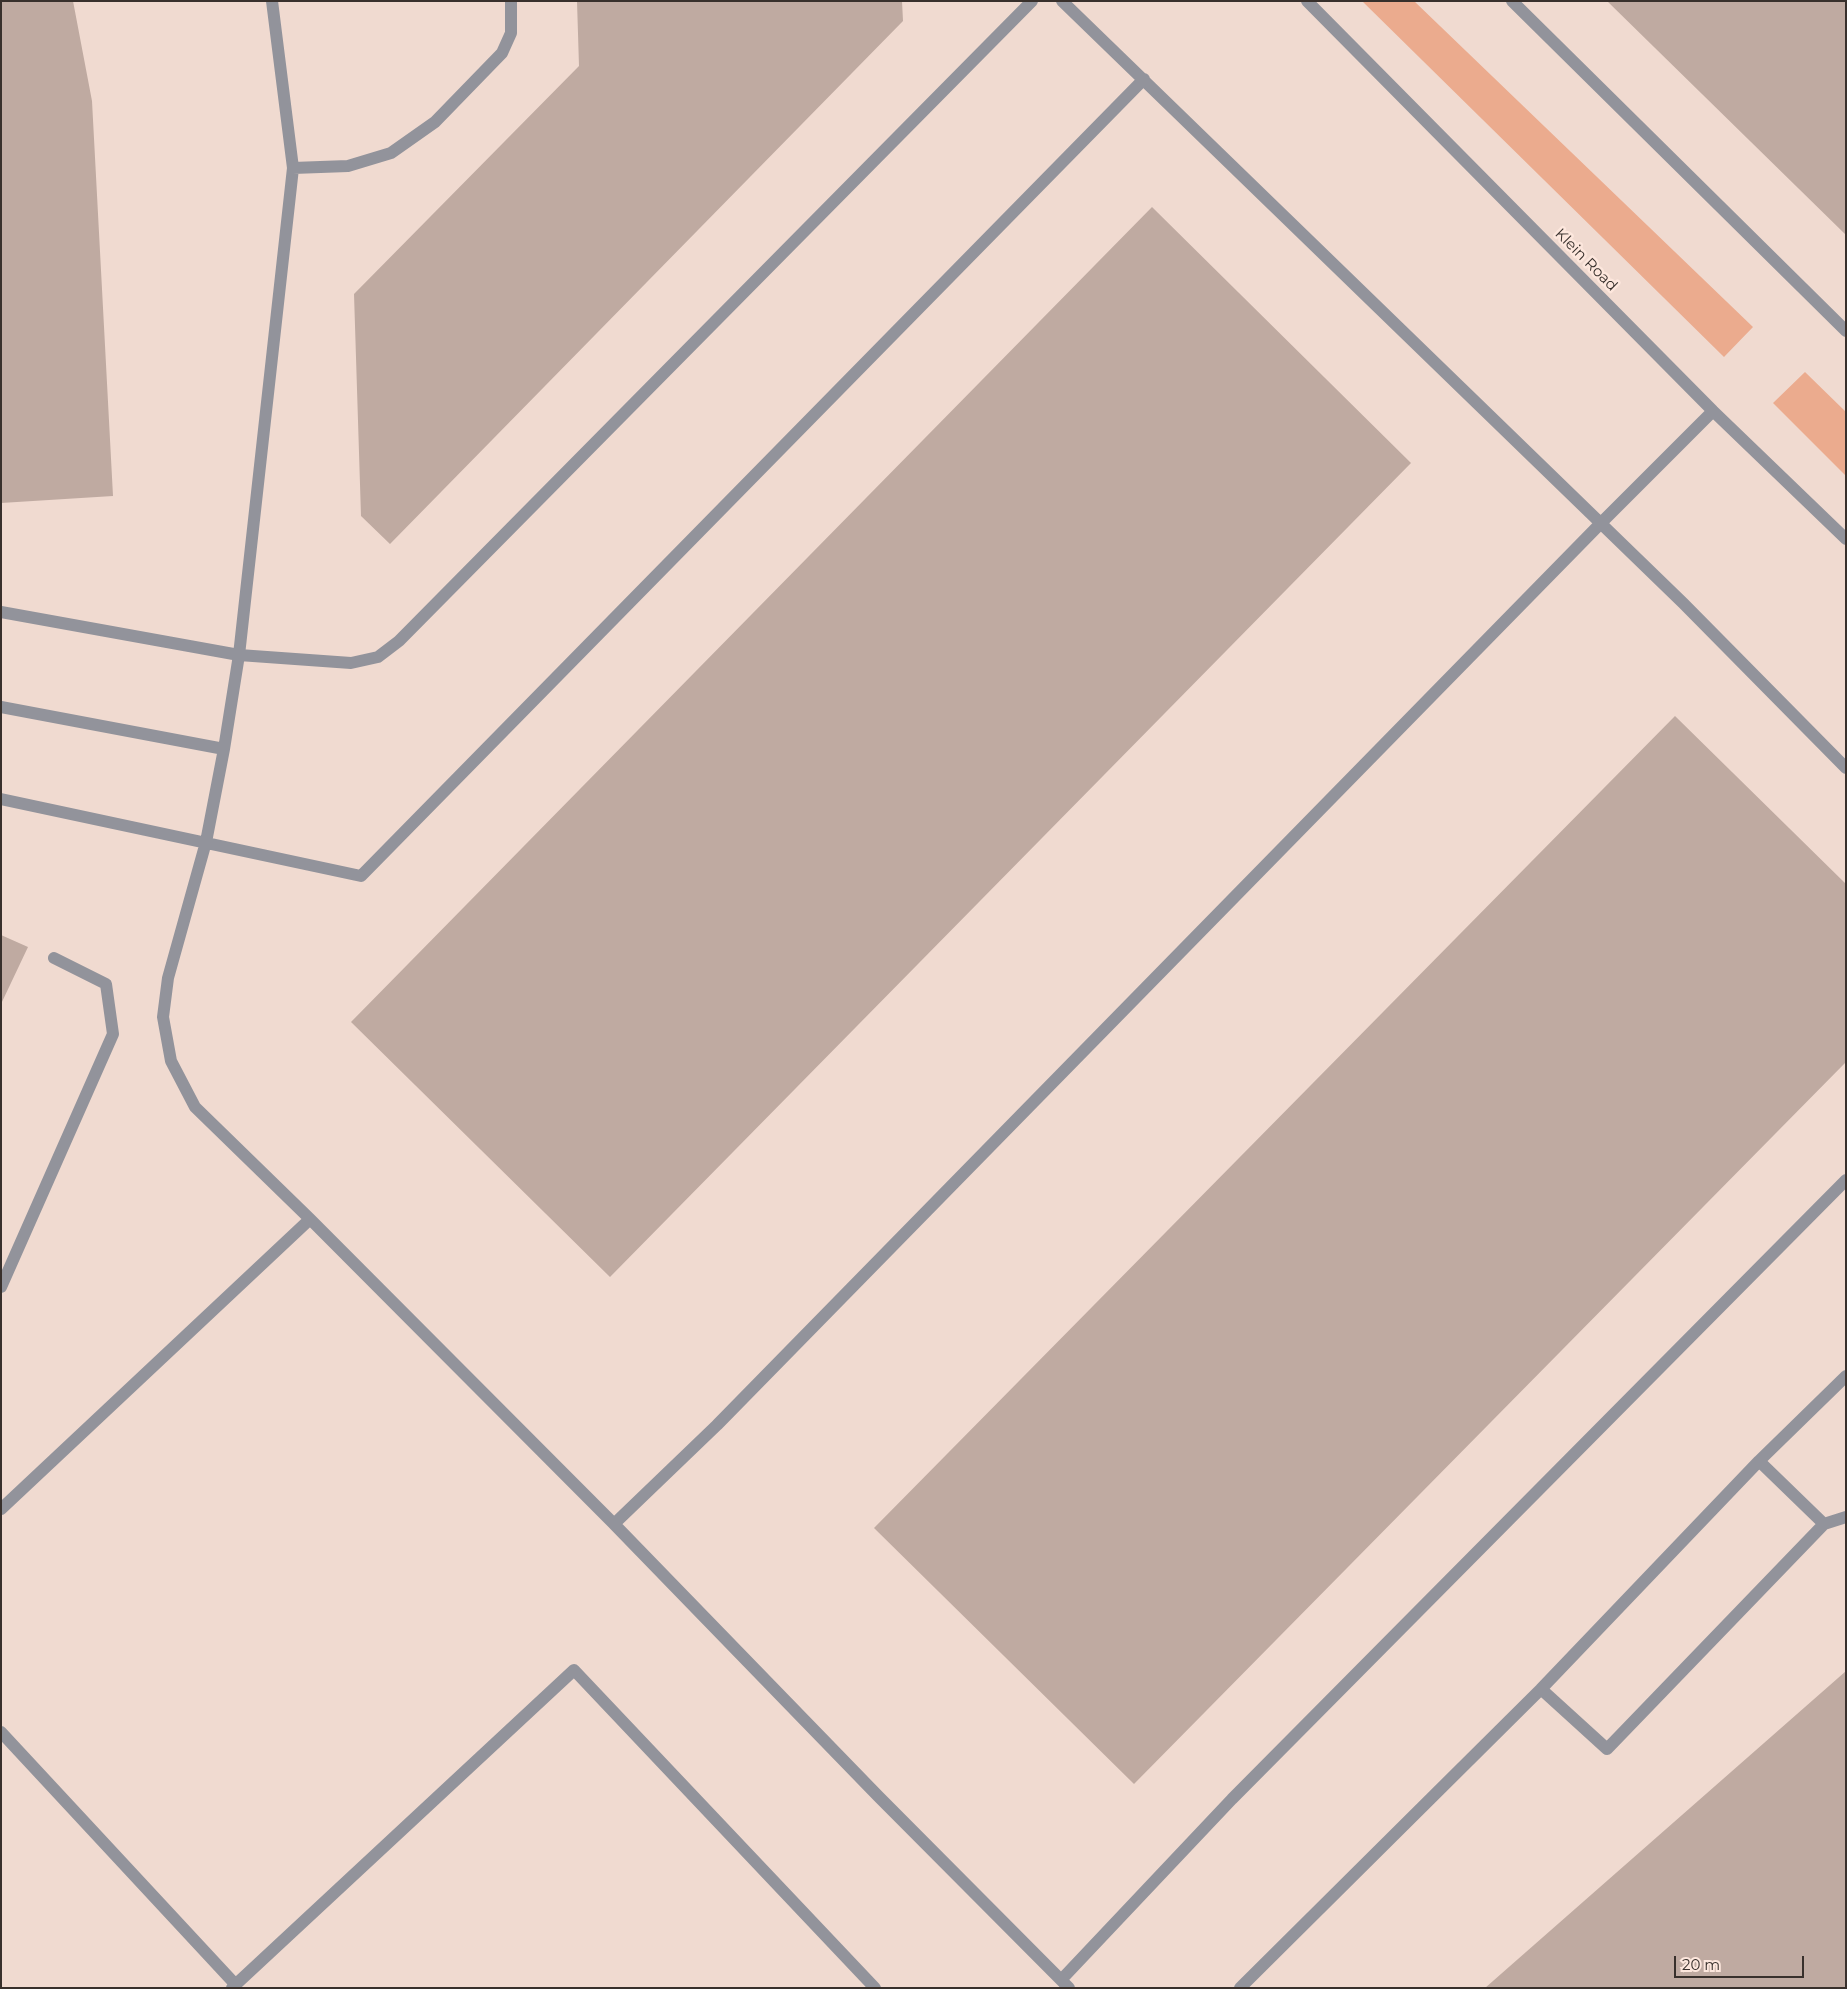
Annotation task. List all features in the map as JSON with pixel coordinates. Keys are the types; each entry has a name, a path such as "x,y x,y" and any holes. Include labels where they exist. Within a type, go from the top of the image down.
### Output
{"street":[{"path":"272,1 293,168 239,655 224,749 206,842 168,978 163,1017 171,1061 195,1107 310,1219 614,1524 878,1796 1065,1984 1232,1799 1846,1180"},
{"path":"293,168 348,166 391,154 434,122 502,53 511,33 511,1"},
{"path":"1,612 239,655 351,663 378,657 399,641 1032,1"},
{"path":"1062,1 1683,603 1846,768"},
{"name":"Klein Road","path":"1307,1 1713,411 1846,538"},
{"path":"1512,1 1846,331"},
{"path":"1,799 361,876 1144,79"},
{"path":"614,1524 717,1424 1713,411"},
{"path":"1,707 224,749"},
{"path":"1,1287 113,1034 106,984 54,958"},
{"path":"1,1510 310,1219"},
{"path":"1245,1986 1541,1689 1759,1461 1846,1376"},
{"path":"1759,1461 1824,1524"},
{"path":"1541,1689 1607,1749 1824,1524 1846,1517"},
{"path":"1,1732 234,1986 574,1670 875,1988"}],"shaded area":[{"path":"1362,1 1414,1 1753,327 1724,357"},
{"path":"1805,372 1846,412 1846,476 1773,403"}],"building":[{"path":"1,1 73,1 92,101 113,496 1,503"},
{"path":"577,1 902,1 903,21 390,544 361,516 354,294 579,66"},
{"path":"1607,1 1846,1 1846,235"},
{"path":"1152,207 1411,463 610,1277 351,1022"},
{"path":"1675,716 1846,884 1846,1062 1134,1784 874,1528"},
{"path":"1,935 28,947 1,1004"},
{"path":"1846,1671 1846,1988 1485,1988"}]}
